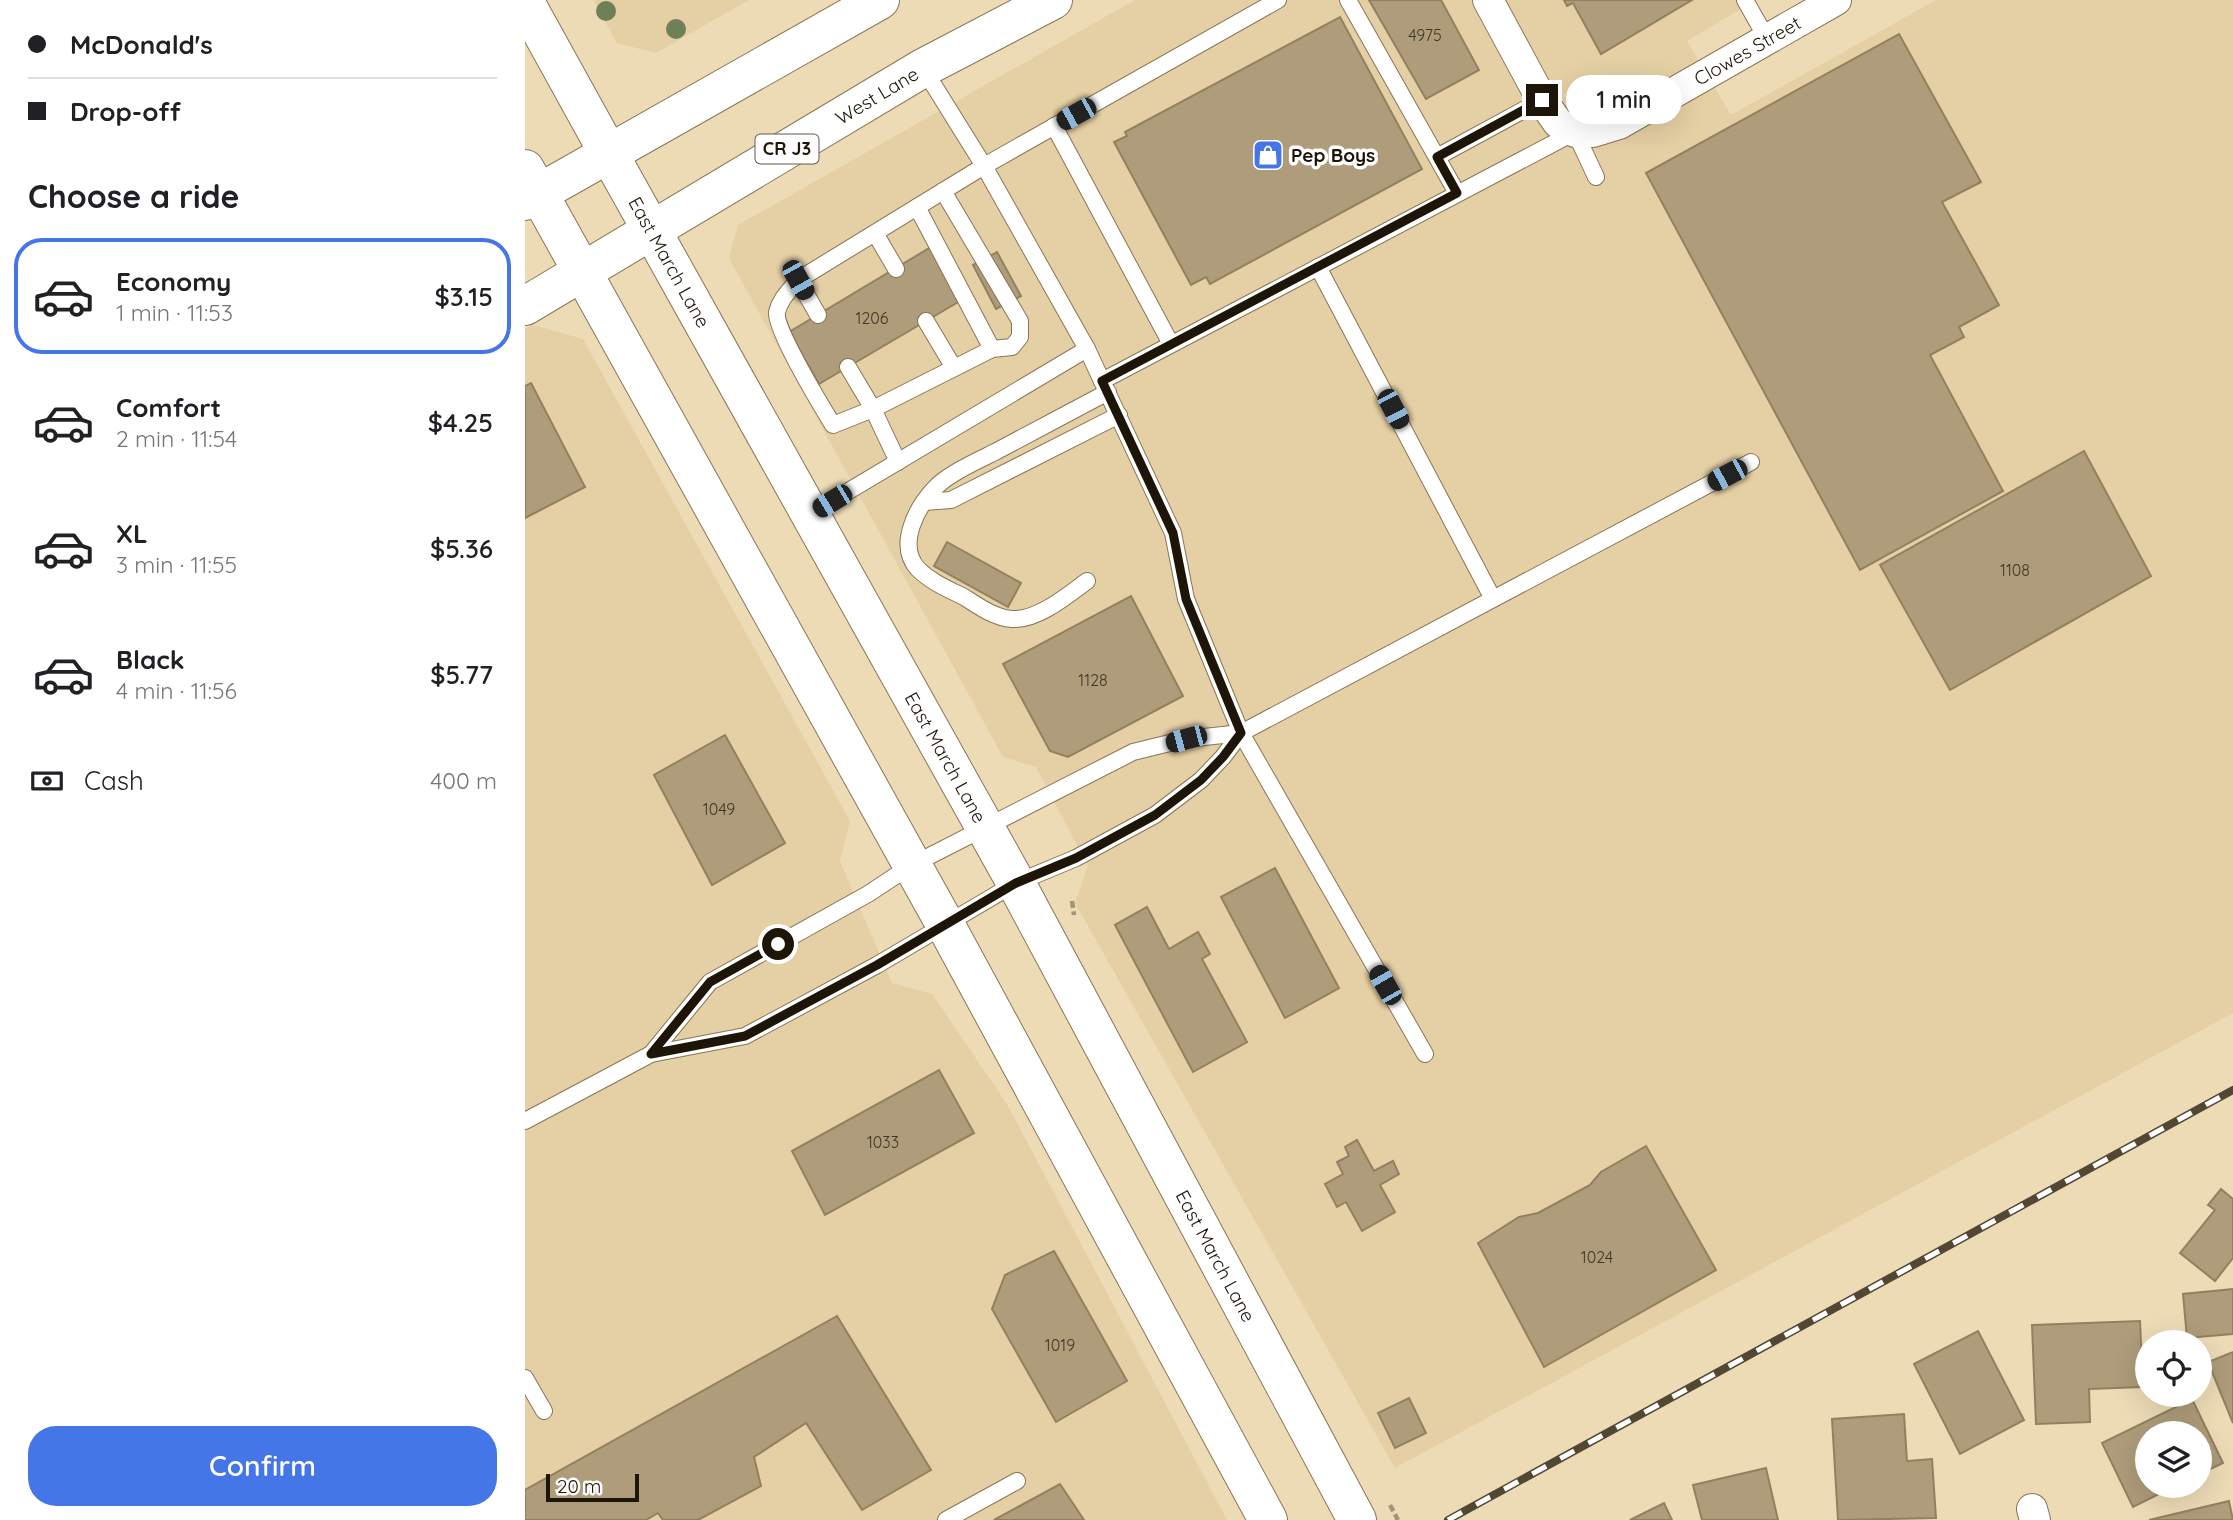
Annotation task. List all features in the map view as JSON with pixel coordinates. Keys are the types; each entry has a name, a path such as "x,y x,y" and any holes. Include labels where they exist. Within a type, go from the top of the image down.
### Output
{"main road":[{"path":"880,0 609,154 530,188 583,274 945,924 1268,1520"},
{"name":"West Lane","path":"525,306 583,274 651,230 923,68 1053,0"},
{"name":"East March Lane","path":"525,2 1016,883 1357,1520"}],"street":[{"path":"1488,0 1542,100 1558,123 1574,132"},
{"name":"Clowes Street","path":"1574,132 1593,132 1619,124 1836,0"}],"lane":[{"path":"943,191 1020,321 1020,337 1013,347 992,349 873,409 833,425 782,332 776,315 781,301 798,280 917,208 943,191 984,166 1278,0"},
{"path":"1349,0 1457,193"},
{"path":"1745,0 1767,39"},
{"path":"923,68 984,166 1087,349 1173,533 1186,599 1241,733 1425,1054"},
{"path":"1437,157 1542,100"},
{"path":"1054,126 1171,344"},
{"path":"1087,581 1052,606 1025,618 1011,619 994,614 932,580 916,567 910,552 909,538 913,518 937,486 1171,344 1574,132 1596,177"},
{"path":"917,208 992,349"},
{"path":"875,233 896,269"},
{"path":"1318,267 1493,599"},
{"path":"798,280 818,315"},
{"path":"926,321 954,368"},
{"path":"810,514 1087,349"},
{"path":"848,367 873,409 898,462"},
{"path":"924,502 951,500 1119,415"},
{"path":"651,1054 710,982 868,894 912,865 1133,752 1186,739 1241,733 1751,462"},
{"path":"525,1121 651,1054 745,1036 877,965 1016,883 1076,858 1155,815 1201,780 1241,733"},
{"path":"525,1378 544,1411"},
{"path":"946,1520 1017,1481"}],"shaded area":[{"path":"593,0 749,0 656,53 617,43"},
{"path":"1135,0 1756,0 1687,41 1731,115 1936,0 2233,0 2233,1013 1395,1468 1075,903 1088,866 1036,767 1003,757 729,258 738,225"},
{"path":"532,325 583,339 850,821 840,861 892,983 932,994 1007,1104 1227,1520 525,1520 525,329"}],"building":[{"path":"1369,0 1441,0 1479,70 1426,99"},
{"path":"1564,0 1692,0 1601,54 1573,3 1567,6"},
{"name":"Pep Boys","path":"1340,17 1422,169 1210,284 1206,277 1191,285 1114,142 1127,136 1125,132"},
{"path":"1899,34 1981,182 1942,202 1999,305 1959,327 1964,337 1930,355 2003,491 1860,570 1646,173"},
{"path":"931,247 960,301 819,384 789,332"},
{"path":"997,252 1021,296 996,309 973,265"},
{"path":"531,383 585,487 525,518 525,386"},
{"path":"2084,451 2151,576 1950,690 1880,565"},
{"path":"947,542 1021,583 1008,607 934,566"},
{"path":"1131,596 1183,696 1068,757 1050,751 1003,664"},
{"path":"725,735 785,843 712,885 654,775"},
{"path":"1275,868 1339,988 1285,1018 1221,897"},
{"path":"1147,907 1169,949 1198,932 1210,954 1202,959 1247,1042 1193,1072 1115,925"},
{"path":"939,1070 974,1133 825,1215 792,1151"},
{"path":"1357,1140 1374,1171 1393,1161 1399,1174 1380,1185 1395,1212 1362,1231 1346,1202 1337,1207 1325,1184 1343,1174 1337,1162 1349,1156 1345,1147"},
{"path":"1646,1146 1716,1270 1544,1367 1478,1243 1519,1217 1538,1213 1590,1185 1601,1172"},
{"path":"2221,1189 2233,1199 2233,1258 2215,1281 2180,1253 2215,1210 2208,1205"},
{"path":"1054,1251 1127,1381 1056,1422 992,1309 1005,1275"},
{"path":"2233,1289 2233,1334 2212,1336 2212,1330 2186,1330 2183,1294"},
{"path":"837,1316 931,1470 862,1510 806,1423 754,1457 761,1486 698,1520 663,1520 658,1513 646,1520 525,1520 525,1490"},
{"path":"2140,1321 2140,1330 2135,1330 2135,1387 2089,1389 2090,1422 2036,1424 2032,1325"},
{"path":"1978,1331 2024,1420 1960,1454 1914,1364"},
{"path":"2233,1352 2233,1423 2212,1372 2212,1360"},
{"path":"1409,1398 1426,1433 1395,1448 1378,1413"},
{"path":"2176,1407 2196,1407 2203,1421 2147,1421"},
{"path":"1904,1414 1907,1461 1932,1459 1936,1518 1838,1520 1832,1419"},
{"path":"2135,1427 2135,1498 2151,1498 2133,1507 2102,1443"},
{"path":"2212,1440 2223,1463 2212,1468"},
{"path":"1766,1468 1778,1520 1702,1520 1693,1485"},
{"path":"1060,1484 1084,1520 994,1520"},
{"path":"2229,1501 2233,1520 2149,1520"},
{"path":"1664,1503 1672,1520 1630,1520"}],"railway":[{"path":"1448,1520 2233,1090"}],"place":[{"name":"Pep Boys","path":"1268,155"}],"route":[{"path":"778,944 710,982 651,1054 745,1036 877,965 1016,883 1076,858 1155,815 1201,780 1223,757 1241,733 1186,599 1173,533 1102,381 1457,193 1437,157 1542,100"}]}
